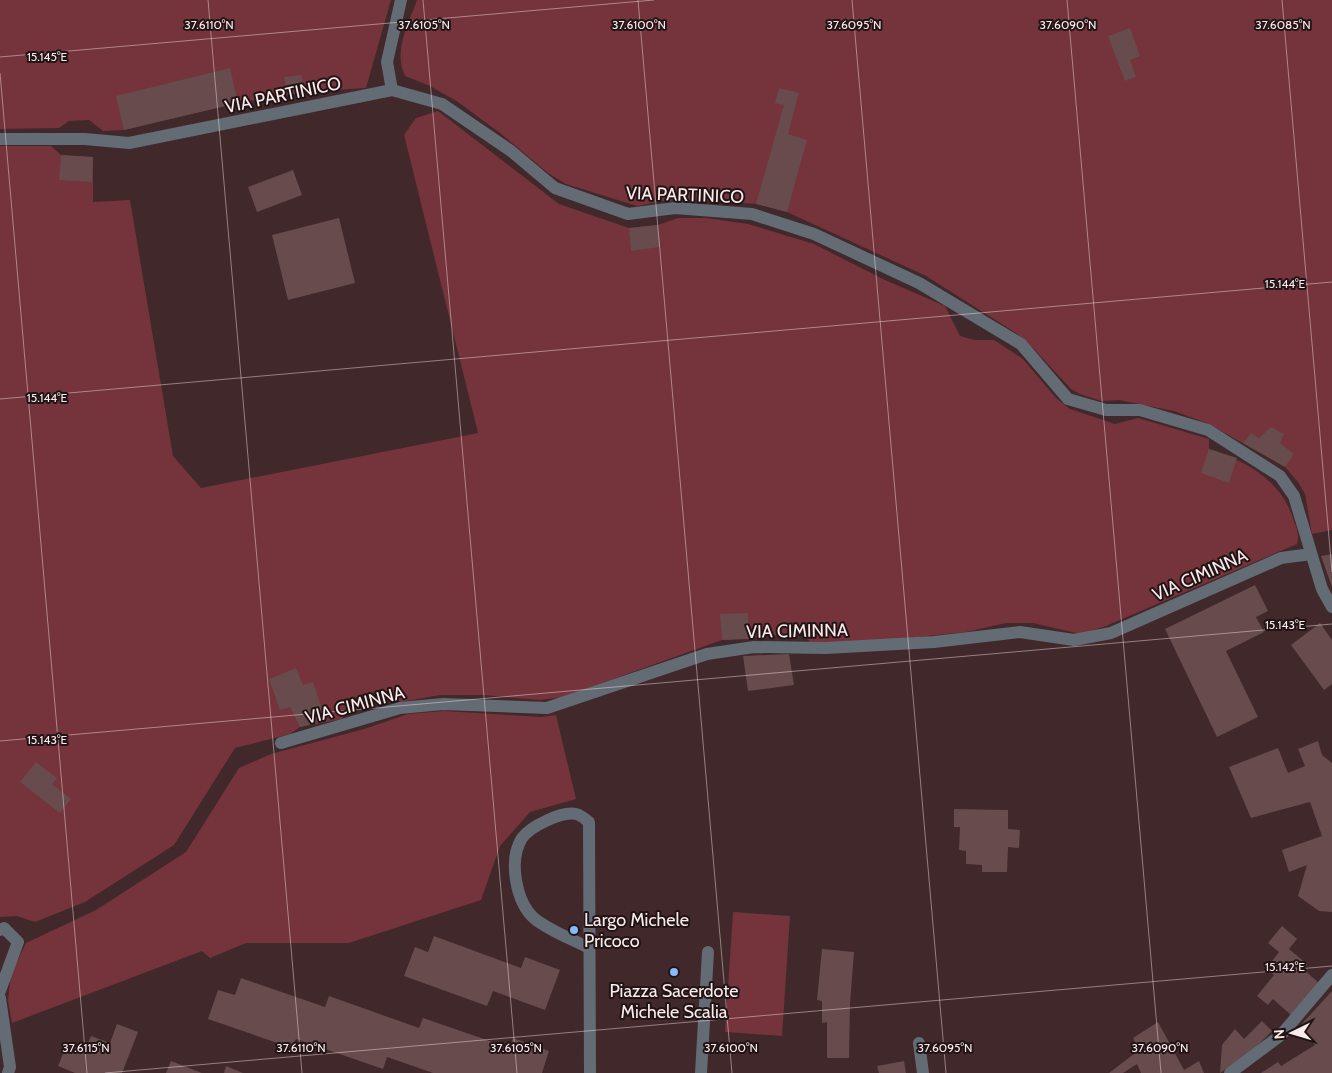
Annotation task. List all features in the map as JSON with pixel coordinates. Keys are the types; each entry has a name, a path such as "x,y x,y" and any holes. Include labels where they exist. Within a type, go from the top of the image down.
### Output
{"street":[{"path":"392,90 387,62 401,0"},
{"name":"VIA PARTINICO","path":"0,139 85,139 129,143 392,90 442,104 511,151 555,188 628,214 675,208 752,214 814,234 919,283 1021,344 1068,399 1106,410 1140,410 1208,430 1280,476 1294,496 1322,589 1332,607"},
{"name":"VIA CIMINNA","path":"281,743 400,708 442,704 547,708 707,654 754,647 836,648 934,642 1020,632 1074,640 1090,638 1111,633 1281,558 1311,554"},
{"path":"589,948 535,919 518,895 514,865 522,839 542,822 564,815 577,814 590,822 590,1073"},
{"path":"0,930 4,928 18,942 0,991"},
{"path":"701,1073 708,952"},
{"path":"1230,1073 1281,1035 1332,975"},
{"path":"0,998 10,1067 8,1073"},
{"path":"919,1043 923,1073"}],"shaded area":[{"path":"0,0 391,0 366,88 304,92 238,103 124,130 103,131 89,120 69,121 59,128 0,129"},
{"path":"417,0 1332,0 1332,530 1312,534 1305,494 1298,482 1285,467 1209,424 1174,411 1119,400 1101,401 1080,394 1071,389 1034,349 1016,333 926,276 787,212 757,204 693,200 662,201 637,206 566,184 548,173 500,133 458,102 430,86 405,76 402,67 401,48 406,28"},
{"path":"438,111 559,204 629,228 658,225 678,218 706,218 748,224 814,244 885,280 945,306 960,336 975,340 994,340 1023,359 1056,398 1070,409 1115,424 1138,418 1209,439 1209,449 1235,459 1260,473 1280,493 1296,528 1297,544 1106,626 1080,634 1033,623 1006,623 966,632 888,640 811,643 802,633 782,634 722,640 563,697 540,700 484,695 440,695 401,702 379,691 353,698 342,719 300,727 290,734 235,748 174,845 85,902 35,922 17,916 0,917 0,146 51,146 61,155 93,157 93,202 130,200 173,456 201,488 478,433 404,135 416,118"},
{"path":"444,711 541,717 556,715 576,799 530,812 500,846 481,900 349,943 246,943 210,958 202,951 12,1023 8,1001 11,974 26,943 96,910 186,852 239,768 271,754 364,729 408,714"},
{"path":"733,912 790,916 782,1036 725,1032"}],"building":[{"path":"1130,28 1140,56 1130,60 1136,77 1125,81 1108,36"},
{"path":"230,68 238,103 124,130 116,96"},
{"path":"302,75 304,92 287,95 284,77"},
{"path":"779,88 799,93 788,134 807,140 787,212 756,204 784,105 775,103"},
{"path":"61,155 93,157 92,182 59,180"},
{"path":"293,170 302,195 257,212 248,187"},
{"path":"339,218 355,283 288,300 272,235"},
{"path":"658,225 660,247 631,251 629,228"},
{"path":"1271,427 1284,434 1280,443 1294,454 1285,467 1243,443 1251,433 1259,438"},
{"path":"1209,449 1237,458 1229,483 1201,473"},
{"path":"1332,554 1332,587 1321,556"},
{"path":"1255,585 1268,611 1256,617 1264,632 1226,651 1258,717 1217,737 1165,629"},
{"path":"748,613 749,639 722,640 720,614"},
{"path":"1320,623 1332,640 1332,684 1324,690 1291,645"},
{"path":"789,654 794,685 748,691 743,656"},
{"path":"296,668 303,685 313,682 326,721 300,727 290,707 280,710 269,679"},
{"path":"1318,741 1322,755 1332,763 1332,912 1319,911 1298,896 1307,865 1289,872 1282,850 1322,836 1310,802 1251,818 1229,767 1278,748 1288,773 1305,766 1298,749"},
{"path":"36,762 57,778 52,784 71,799 60,813 20,782"},
{"path":"954,809 1008,810 1008,829 1020,830 1019,848 1008,847 1007,872 982,872 982,865 966,864 966,851 959,850 960,827 954,827"},
{"path":"1282,926 1297,939 1289,949 1307,964 1303,969 1319,983 1292,1016 1273,999 1268,1005 1257,996 1274,975 1266,969 1279,952 1268,943"},
{"path":"434,936 521,968 525,957 560,970 545,1010 493,991 487,1006 404,976 415,947 428,952"},
{"path":"822,949 854,952 850,1004 849,1058 827,1058 827,1022 822,1023 822,1001 817,1000"},
{"path":"241,978 325,1007 329,996 419,1028 423,1018 510,1048 513,1038 549,1051 542,1073 433,1073 387,1057 383,1069 296,1039 292,1048 208,1019 218,990 235,995"},
{"path":"1332,991 1332,1073 1261,1073 1278,1062 1281,1066 1315,1045 1299,1027"},
{"path":"1262,1021 1272,1031 1254,1049 1220,1073 1222,1045 1235,1029 1244,1039"},
{"path":"1158,1022 1184,1070 1199,1061 1204,1073 1141,1073 1137,1064 1123,1073 1109,1073 1139,1050 1133,1038"},
{"path":"117,1024 138,1032 122,1073 75,1073 58,1066 67,1044 85,1050 91,1036 110,1043"},
{"path":"171,1061 202,1073 166,1073"},
{"path":"904,1061 906,1073 879,1073 877,1066"},
{"path":"226,1066 243,1073 224,1073"}],"place":[{"name":"Largo Michele Pricoco","path":"574,930"},
{"name":"Piazza Sacerdote Michele Scalia","path":"674,972"}]}
